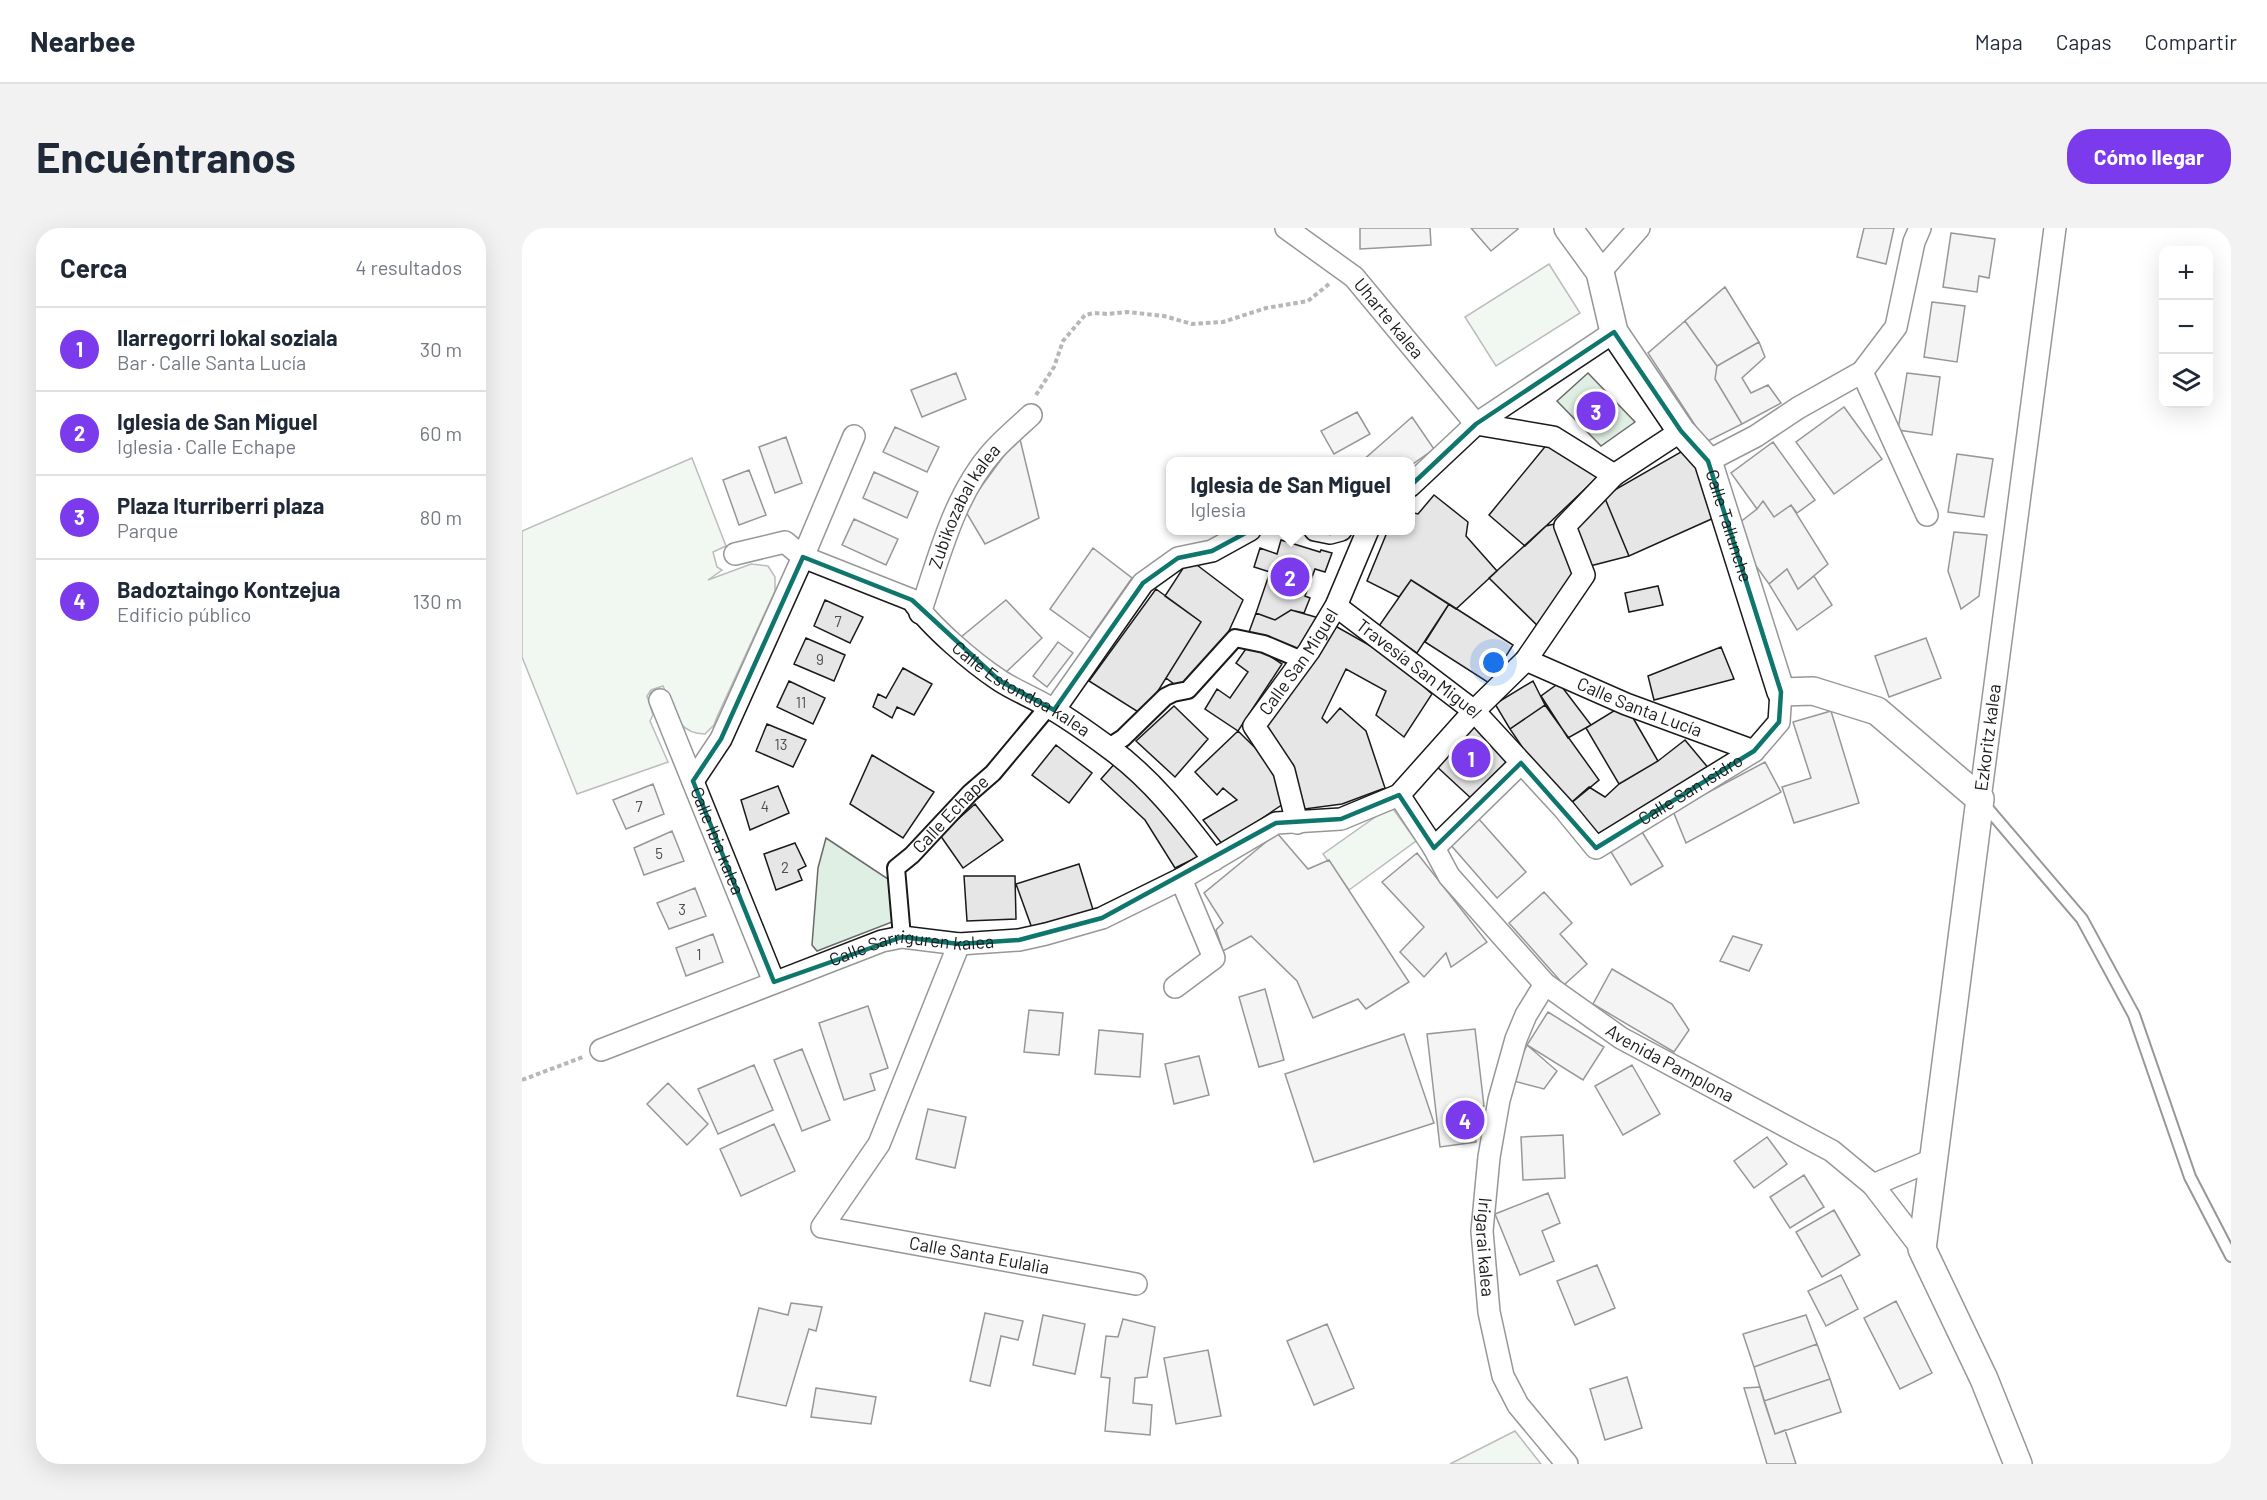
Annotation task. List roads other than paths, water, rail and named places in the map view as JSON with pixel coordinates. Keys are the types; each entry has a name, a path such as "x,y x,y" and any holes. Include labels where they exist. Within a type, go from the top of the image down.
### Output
{"street":[{"name":"Uharte kalea","path":"1286,228 1354,277 1476,424"},
{"path":"1568,228 1600,272 1614,332 1681,431 1708,460"},
{"path":"1600,272 1639,228"},
{"name":"Ezkoritz kalea","path":"1922,1249 2055,228"},
{"name":"Calle Tallunche","path":"1779,722 1781,692 1708,460 1756,436 1798,408 1862,372 1896,327 1916,233"},
{"path":"1415,481 1476,424 1614,332"},
{"path":"1862,372 1927,515"},
{"name":"Zubikozabal kalea","path":"921,613 955,513 970,483 993,451 1030,415"},
{"path":"1476,424 1553,437 1614,475"},
{"path":"1297,823 1341,819 1399,795 1474,711 1526,660 1584,575 1565,526 1614,475 1681,431"},
{"path":"693,781 721,739 803,557 854,436"},
{"name":"Calle Echape","path":"902,937 896,868 912,855 970,793 993,773 1051,709 1143,583 1178,558 1212,551 1242,535"},
{"name":"Calle San Miguel","path":"1297,823 1284,771 1254,726 1302,660 1336,606 1366,535"},
{"name":"Calle Estondoa kalea","path":"735,554 784,542 803,557 912,600 921,613 956,646 999,681 1051,709 1109,747 1173,806 1214,860"},
{"name":"Travesía San Miguel","path":"1336,606 1474,711 1564,809 1596,848"},
{"path":"1109,747 1123,738 1165,697 1188,690 1235,638 1264,644 1302,660"},
{"name":"Calle Santa Lucía","path":"1526,660 1626,704 1754,751"},
{"path":"1781,692 1813,691 1876,711 1980,799"},
{"name":"Calle Ibia kalea","path":"660,700 774,982"},
{"name":"Calle San Isidro","path":"1596,848 1754,751 1779,722"},
{"path":"1434,848 1521,763"},
{"name":"Avenida Pamplona","path":"1399,795 1434,848 1449,876 1545,984 1621,1038 1832,1151 1873,1185 1922,1249 1984,1379 2018,1464"},
{"name":"Calle Sarriguren kalea","path":"601,1050 882,942 902,937 959,944 1019,940 1102,918 1181,879 1276,823 1297,823"},
{"path":"1175,987 1214,958 1181,879"},
{"name":"Calle Santa Eulalia","path":"959,944 879,1144 822,1227 1136,1284"},
{"name":"Irigarai kalea","path":"1545,984 1526,1015 1516,1039 1499,1100 1489,1157 1482,1231 1489,1312 1503,1376 1518,1405 1567,1464"},
{"path":"1873,1185 1932,1160"}],"lane":[{"path":"1980,799 2082,919 2134,1015 2190,1177 2231,1256"}],"place":[{"name":"Plaza Iturriberri plaza","path":"1596,411"},
{"name":"Iglesia de San Miguel","path":"1290,577"},
{"name":"Ilarregorri lokal soziala","path":"1471,758"},
{"name":"Badoztaingo Kontzejua","path":"1465,1120"}]}
